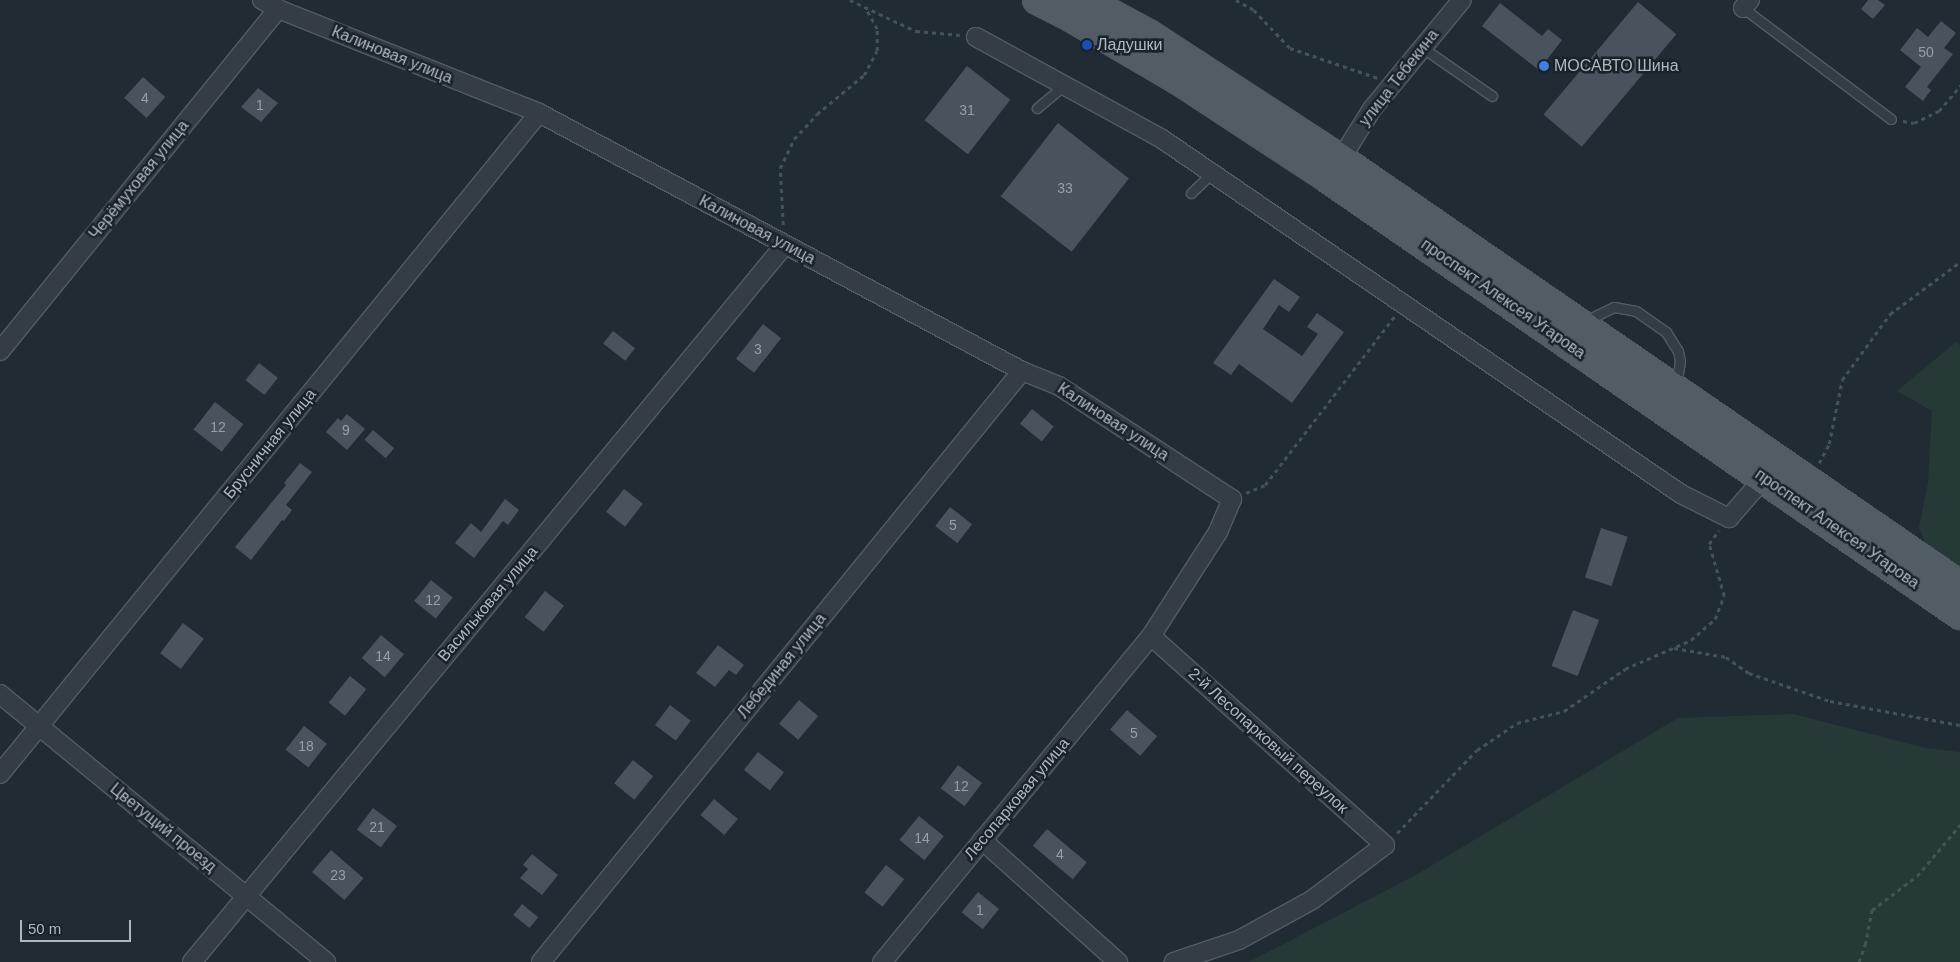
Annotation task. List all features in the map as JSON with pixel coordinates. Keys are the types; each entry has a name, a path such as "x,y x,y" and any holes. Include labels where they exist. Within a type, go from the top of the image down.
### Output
{"main road":[{"name":"проспект Алексея Угарова","path":"1036,0 1065,14 1334,169 1580,324 1810,480 1960,585"},
{"name":"проспект Алексея Угарова","path":"1086,0 1149,34 1764,478 1960,615"}],"street":[{"name":"Калиновая улица","path":"262,0 278,9 539,113 784,246 1022,371 1059,386 1232,499"},
{"name":"улица Тебекина","path":"1334,169 1372,109 1462,0"},
{"name":"Черёмуховая улица","path":"0,351 278,9"},
{"path":"976,37 1162,139 1681,494 1729,518 1764,478"},
{"name":"Брусничная улица","path":"0,774 539,113"},
{"name":"Васильковая улица","path":"192,962 784,246"},
{"name":"Лебединая улица","path":"541,962 1022,371"},
{"name":"Лесопарковая улица","path":"882,962 1151,636 1218,532 1232,499"},
{"name":"2-й Лесопарковый переулок","path":"1151,636 1385,845"},
{"name":"Цветущий проезд","path":"0,694 326,962"},
{"path":"982,840 1118,962"},
{"path":"1174,962 1239,940 1312,900 1385,845"}],"lane":[{"path":"1747,4 1891,119"},
{"path":"1423,48 1492,96"},
{"path":"1037,108 1064,85"},
{"path":"1191,193 1212,173"},
{"path":"1580,324 1614,307 1636,311 1666,332 1678,351 1680,361 1675,389"}],"path":[{"path":"850,0 916,31 976,37"},
{"path":"1236,0 1254,10 1290,48 1380,79 1390,88"},
{"path":"784,246 780,168 794,139 817,114 864,75 877,52 877,29 865,7"},
{"path":"1891,119 1914,123 1939,110 1960,86"},
{"path":"1810,480 1830,444 1842,380 1890,314 1960,262"},
{"path":"1232,499 1265,485 1404,304"},
{"path":"1385,845 1477,750 1517,723 1564,711 1625,669 1691,640 1715,619 1724,596 1709,544 1729,518"},
{"path":"1672,648 1726,657 1750,673 1830,701 1960,725"},
{"path":"1859,962 1865,945 1872,910 1917,876 1960,826"}],"green space":[{"path":"1956,342 1960,345 1960,570 1927,547 1919,527 1928,483 1932,411 1897,391"},
{"path":"1793,714 1926,748 1960,752 1960,962 1249,962 1414,876 1678,718"}],"building":[{"path":"1868,0 1878,0 1885,5 1873,19 1861,9"},
{"path":"1638,2 1676,34 1582,147 1544,115"},
{"path":"1500,3 1542,36 1548,29 1562,40 1539,70 1482,26"},
{"path":"1941,21 1956,33 1944,48 1953,54 1927,87 1931,90 1923,101 1905,87 1921,67 1900,50 1917,28 1928,37"},
{"path":"967,66 1010,100 968,154 925,120"},
{"path":"143,77 165,97 147,118 124,98"},
{"path":"258,88 278,103 261,122 241,107"},
{"path":"1058,123 1129,178 1072,252 1001,196"},
{"path":"1274,279 1300,297 1289,312 1279,305 1263,329 1302,356 1318,334 1307,327 1317,313 1344,332 1292,403 1239,364 1231,375 1213,363"},
{"path":"763,324 781,338 754,373 736,359"},
{"path":"613,331 635,348 625,361 603,344"},
{"path":"259,363 278,378 264,395 245,380"},
{"path":"215,402 243,424 222,452 193,430"},
{"path":"1032,409 1054,427 1042,441 1020,424"},
{"path":"347,414 365,429 347,450 326,432 338,418 341,421"},
{"path":"373,430 394,448 386,458 364,440"},
{"path":"300,463 312,472 286,505 292,510 251,560 235,547 286,485 284,483"},
{"path":"624,489 643,504 625,527 606,512"},
{"path":"505,499 519,510 508,525 503,521 474,558 455,543 471,523 481,532"},
{"path":"950,507 972,524 957,543 935,526"},
{"path":"1601,528 1628,537 1612,586 1585,577"},
{"path":"431,580 453,598 436,619 414,601"},
{"path":"545,591 564,606 544,632 525,617"},
{"path":"1573,610 1599,620 1578,676 1551,666"},
{"path":"183,623 204,639 181,669 160,653"},
{"path":"381,635 404,654 385,677 362,658"},
{"path":"718,645 744,665 736,675 729,670 715,687 696,673"},
{"path":"350,676 366,689 345,716 329,702"},
{"path":"799,700 818,716 798,740 779,724"},
{"path":"670,705 691,721 676,741 655,725"},
{"path":"1127,710 1157,736 1140,756 1110,730"},
{"path":"304,726 327,744 308,767 286,750"},
{"path":"758,752 784,772 770,790 744,770"},
{"path":"633,760 653,776 634,800 614,783"},
{"path":"958,765 982,783 965,806 941,788"},
{"path":"714,799 738,819 724,835 701,815"},
{"path":"373,808 397,826 381,848 357,830"},
{"path":"919,816 944,836 924,860 899,840"},
{"path":"1047,829 1087,862 1073,879 1033,846"},
{"path":"331,850 363,878 344,900 312,872"},
{"path":"532,854 558,875 542,895 520,878 528,869 523,865"},
{"path":"886,865 904,879 883,907 864,893"},
{"path":"978,892 999,909 983,929 962,912"},
{"path":"522,904 538,917 530,928 513,915"}],"place":[{"name":"Ладушки","path":"1087,45"},
{"name":"МОСАВТО Шина","path":"1544,66"}]}
